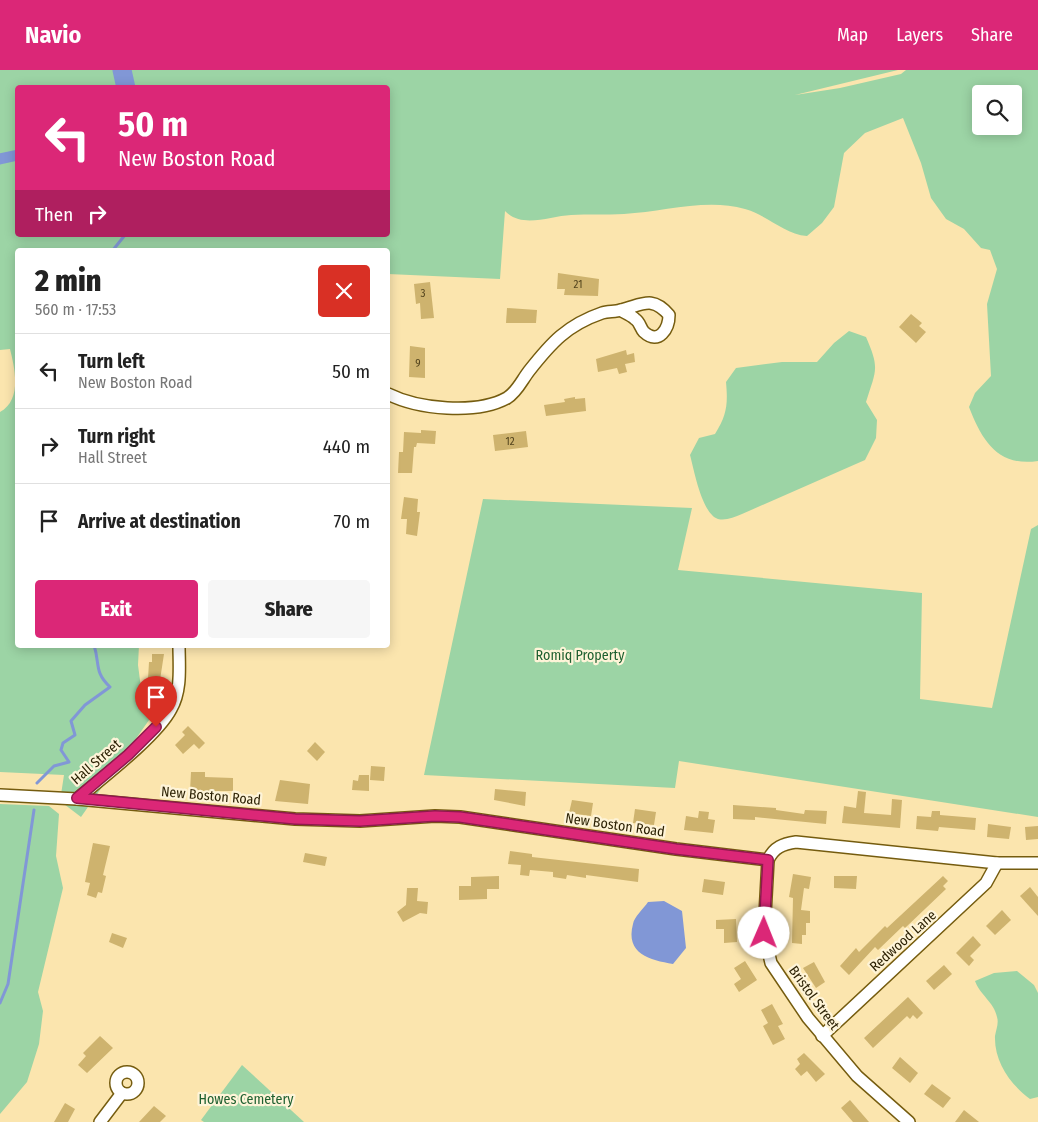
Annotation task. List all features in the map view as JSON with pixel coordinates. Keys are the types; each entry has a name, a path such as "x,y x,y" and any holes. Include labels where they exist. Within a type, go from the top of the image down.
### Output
{"street":[{"path":"390,395 414,402 467,408 498,402 516,390 560,334 603,312 620,310"},
{"name":"Hall Street","path":"77,798 135,748 171,710 178,684 178,648"},
{"name":"New Boston Road","path":"0,795 77,798 295,819 360,821 435,816 460,817 676,849 768,860"},
{"path":"768,860 772,851 779,846 796,842 997,863 1038,863"},
{"name":"Bristol Street","path":"768,860 764,914 765,944 776,970 822,1036 857,1076 909,1122"},
{"name":"Redwood Lane","path":"822,1036 986,884 997,863"},
{"path":"100,1122 122,1093"}],"green space":[{"path":"0,70 898,70 795,95 840,88 901,74 906,70 1038,70 1038,461 1024,462 1012,460 993,449 980,430 969,407 975,393 991,376 987,304 997,269 990,250 981,248 964,229 946,219 931,198 921,163 903,118 865,133 844,153 834,207 822,223 807,236 791,232 761,215 730,206 700,205 639,213 571,215 536,220 520,219 505,211 500,279 390,274 390,248 15,248 15,375 10,349 0,350"},
{"path":"849,331 866,337 875,363 874,376 866,402 877,420 876,438 865,460 742,514 727,519 718,519 712,515 703,501 690,455 699,438 715,434 719,427 726,409 726,382 736,368 782,362 817,362 834,343"},
{"path":"15,384 15,648 139,648 138,665 141,688 168,693 81,817 60,801 64,775 0,772 0,412 12,400"},
{"name":"Romiq Property","path":"483,499 692,508 678,570 922,593 920,699 992,708 1031,529 1038,525 1038,817 679,761 675,788 424,775"},
{"path":"0,804 49,806 59,814 56,856 63,888 38,992 43,1011 39,1044 27,1082 0,1114"},
{"path":"1017,971 1034,985 1038,993 1038,1097 1030,1099 1010,1080 1001,1064 995,1046 998,1019 975,981 994,973"},
{"name":"Howes Cemetery","path":"242,1065 304,1122 204,1122 201,1120"}],"water":[{"path":"664,901 682,911 686,948 673,964 641,954 636,949 631,934 634,921 648,902"}],"building":[{"path":"558,273 599,279 598,296 564,295 565,289 557,289"},
{"path":"430,282 434,318 421,319 420,303 416,304 414,284"},
{"path":"507,308 537,310 536,323 506,323"},
{"path":"911,314 922,323 919,326 926,332 916,343 899,327"},
{"path":"410,346 425,348 425,378 409,377"},
{"path":"626,350 627,355 634,353 635,362 625,364 627,372 619,374 617,368 598,372 596,359"},
{"path":"575,397 575,399 585,398 586,411 546,416 544,405 565,402 564,399"},
{"path":"421,430 436,431 435,444 417,443 416,447 414,447 412,473 398,473 399,452 403,452 404,432 421,433"},
{"path":"526,431 528,447 495,451 493,435"},
{"path":"404,497 418,499 417,512 420,512 417,536 406,534 407,519 401,519"},
{"path":"152,654 164,654 160,680 148,679 149,662 152,662"},
{"path":"188,726 205,743 199,749 194,744 183,754 175,745 185,735 182,732"},
{"path":"315,742 325,752 317,761 307,751"},
{"path":"371,766 385,767 384,781 370,780"},
{"path":"191,772 205,772 205,777 233,778 233,791 190,791"},
{"path":"359,775 369,775 369,791 352,790 353,780 358,781"},
{"path":"280,780 310,784 308,804 275,801"},
{"path":"495,789 526,792 525,806 494,800"},
{"path":"858,791 866,792 864,813 891,815 892,799 902,800 900,828 842,823 844,806 856,808"},
{"path":"572,800 593,803 591,816 569,813"},
{"path":"733,805 776,808 776,810 804,814 805,810 827,811 826,824 755,817 755,820 733,819"},
{"path":"635,809 656,812 654,825 633,823"},
{"path":"699,811 709,812 708,819 715,820 713,833 684,830 686,816 698,818"},
{"path":"932,811 940,811 940,815 976,818 975,830 939,827 938,831 916,829 917,816 931,817"},
{"path":"988,824 1011,827 1009,839 987,837"},
{"path":"1038,826 1038,839 1026,840 1025,827"},
{"path":"93,843 110,846 103,875 106,876 102,893 98,892 96,898 87,895 90,883 85,882"},
{"path":"510,851 532,854 532,857 639,869 638,882 586,875 586,878 567,875 566,879 553,877 553,872 530,870 529,876 520,875 521,865 508,864"},
{"path":"305,853 327,857 325,866 303,862"},
{"path":"793,874 811,877 809,889 804,888 801,910 810,911 810,923 806,923 806,935 802,935 802,944 792,943 793,898 789,897"},
{"path":"499,876 499,889 487,889 487,899 459,900 459,886 471,886 471,877"},
{"path":"834,876 857,876 856,889 834,888"},
{"path":"943,876 948,881 943,886 946,889 905,928 903,926 878,950 875,947 849,975 840,966 856,948 859,952 885,926 887,928"},
{"path":"704,879 725,882 723,895 702,892"},
{"path":"1030,887 1038,897 1038,916 1020,896"},
{"path":"407,888 418,888 417,901 428,902 427,914 420,913 403,922 397,912 406,905"},
{"path":"1002,910 1011,920 995,935 986,926"},
{"path":"736,919 737,942 724,943 724,929 716,929 716,920"},
{"path":"112,933 127,938 123,948 109,942"},
{"path":"973,936 981,945 970,956 974,960 969,966 956,953"},
{"path":"745,961 757,980 739,992 734,984 741,979 734,968"},
{"path":"814,962 825,982 816,988 803,968"},
{"path":"944,965 952,974 934,990 926,981"},
{"path":"908,997 923,1013 917,1019 913,1015 910,1019 907,1016 873,1048 864,1038"},
{"path":"772,1004 783,1024 778,1026 785,1039 773,1045 763,1026 768,1023 761,1010"},
{"path":"100,1036 113,1048 87,1073 78,1065 86,1056 83,1053"},
{"path":"804,1053 825,1074 816,1082 807,1071 801,1076 795,1069 800,1064 797,1059"},
{"path":"900,1057 918,1073 910,1083 892,1068"},
{"path":"932,1084 951,1098 943,1108 924,1094"},
{"path":"850,1100 869,1122 853,1122 841,1108"},
{"path":"65,1103 75,1109 68,1122 54,1122"},
{"path":"154,1106 166,1116 160,1122 139,1122"},
{"path":"964,1110 979,1122 955,1122"}],"waterway":[{"path":"122,70 125,85"},
{"path":"0,159 15,156"},
{"path":"115,248 123,237"},
{"path":"37,783 54,766 69,762 61,750 63,743 75,735 71,721 85,705 110,687 99,672 95,648"},
{"path":"0,1003 8,984 34,810"}],"route":[{"path":"156,727 128,755 77,798 295,819 360,821 435,816 460,817 676,849 768,860 764,933"}]}
